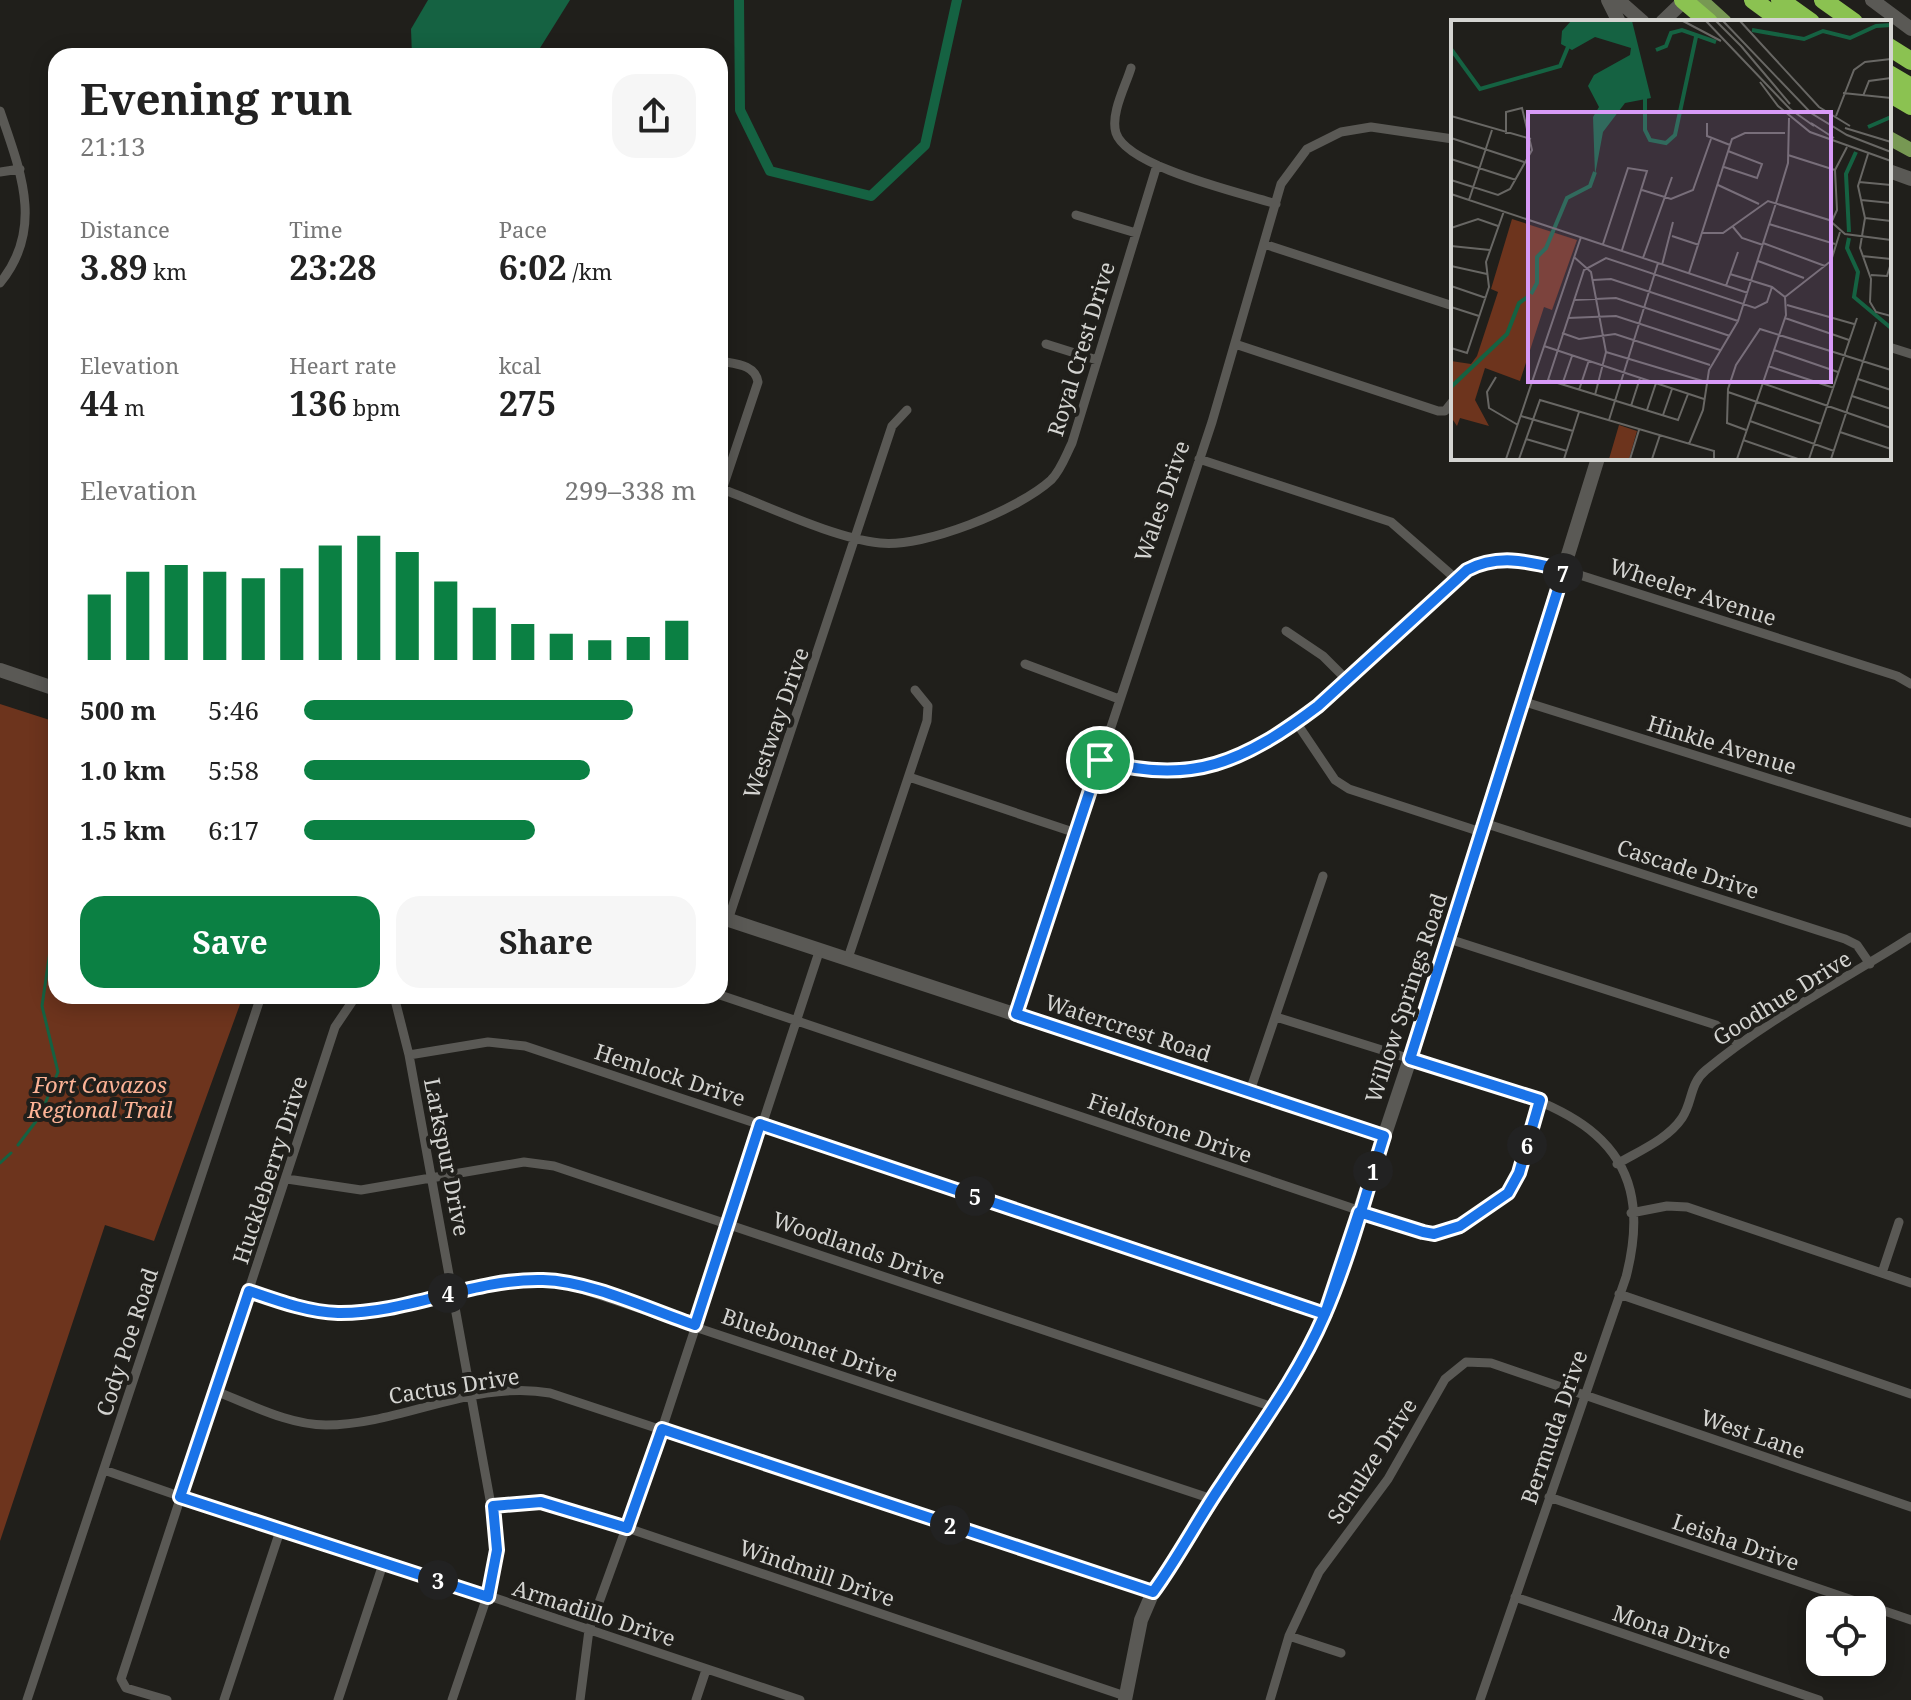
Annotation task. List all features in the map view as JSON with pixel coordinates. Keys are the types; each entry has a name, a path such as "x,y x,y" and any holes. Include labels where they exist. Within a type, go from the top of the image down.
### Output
{"highway":[{"path":"1684,0 1707,20"},
{"path":"1753,0 1780,20"},
{"path":"1780,0 1808,20"},
{"path":"1823,0 1851,19"},
{"path":"1891,40 1911,51"},
{"path":"1891,48 1911,61"},
{"path":"1891,75 1911,87"},
{"path":"1891,94 1911,106"}],"main road":[{"path":"1701,0 1723,20"},
{"path":"1891,139 1911,150"}],"street":[{"path":"1608,0 1618,20"},
{"path":"1618,0 1641,20"},
{"path":"1665,20 1684,0"},
{"path":"1872,0 1911,29"},
{"path":"1131,68 1115,121 1116,135 1127,148 1157,165 1276,204"},
{"path":"0,111 20,169 26,201 25,234 18,255 0,283"},
{"name":"Wales Drive","path":"1016,1014 1199,459 1281,184 1304,153 1331,135 1371,127 1451,139"},
{"name":"Royal Crest Drive","path":"728,495 857,537 901,543 936,535 1014,503 1044,485 1054,477 1072,443 1157,165"},
{"path":"0,172 20,169"},
{"path":"1891,172 1911,179"},
{"path":"1076,215 1136,233"},
{"path":"1264,244 1451,305"},
{"path":"1046,344 1097,360"},
{"path":"1235,344 1438,411 1445,411 1451,404"},
{"path":"1891,348 1911,354"},
{"path":"728,363 749,367 757,374 758,382 728,472"},
{"name":"Westway Drive","path":"728,907 857,537 892,426 907,410"},
{"path":"1199,459 1391,522 1455,578"},
{"name":"Willow Springs Road","path":"1125,1698 1141,1620 1153,1592 1296,1372 1325,1314 1449,939 1597,460"},
{"name":"Wheeler Avenue","path":"1100,760 1152,772 1203,770 1296,722 1347,680 1455,578 1477,565 1500,559 1564,570 1897,676 1911,684"},
{"path":"1286,631 1323,656 1347,680"},
{"path":"1025,664 1119,699"},
{"path":"0,670 48,686"},
{"path":"848,958 909,777 928,706 915,690"},
{"name":"Hinkle Avenue","path":"1522,701 1911,823"},
{"name":"Cascade Drive","path":"1296,722 1335,780 1349,789 1483,827 1845,939 1857,945 1870,964"},
{"path":"909,777 1076,833"},
{"path":"1250,1091 1323,876"},
{"name":"Watercrest Road","path":"728,919 1384,1136"},
{"name":"Goodhue Drive","path":"1617,1164 1671,1131 1684,1116 1692,1086 1699,1076 1738,1043 1911,937"},
{"path":"1449,939 1716,1025 1738,1043"},
{"path":"580,1700 589,1630 662,1429 820,949"},
{"name":"Fieldstone Drive","path":"728,998 1359,1212 1434,1234 1460,1226 1508,1193 1519,1173 1540,1100"},
{"name":"Cody Poe Road","path":"27,1700 258,1004"},
{"name":"Huckleberry Drive","path":"167,1700 126,1688 121,1679 335,1027 351,1004"},
{"name":"Larkspur Drive","path":"396,1004 409,1055 454,1292 493,1506 497,1550 488,1597 452,1700"},
{"name":"Bermuda Drive","path":"1276,1017 1540,1100 1585,1123 1608,1147 1626,1180 1631,1213 1630,1262 1480,1700"},
{"name":"Hemlock Drive","path":"409,1055 488,1042 525,1046 1325,1314"},
{"name":"Woodlands Drive","path":"287,1179 361,1190 524,1162 554,1166 1273,1407"},
{"path":"1631,1213 1667,1206 1687,1207 1911,1283"},
{"path":"1882,1273 1899,1222"},
{"name":"Bluebonnet Drive","path":"249,1291 287,1304 337,1313 512,1282 557,1281 1212,1499"},
{"path":"1619,1294 1911,1394"},
{"name":"Schulze Drive","path":"1270,1700 1289,1636 1319,1572 1388,1479 1445,1379 1457,1366 1477,1360 1491,1363 1583,1396"},
{"name":"Cactus Drive","path":"215,1391 284,1418 324,1425 347,1424 472,1398 542,1391 1153,1592"},
{"name":"West Lane","path":"1583,1396 1911,1507"},
{"name":"Armadillo Drive","path":"104,1470 280,1531 384,1561 800,1700"},
{"name":"Leisha Drive","path":"1549,1497 1911,1620"},
{"name":"Windmill Drive","path":"493,1506 541,1502 627,1528 1125,1698"},
{"path":"224,1700 280,1531"},
{"path":"338,1700 384,1561"},
{"name":"Mona Drive","path":"1515,1597 1819,1700"},
{"path":"1289,1636 1341,1653"},
{"path":"696,1700 706,1670"}],"green space":[{"name":"Fort Cavazos Regional Trail","path":"0,704 48,719 48,1004 240,1004 154,1241 105,1225 0,1541"}],"shaded area":[{"path":"428,0 570,0 540,48 412,48 411,29"}],"waterway":[{"path":"739,0 740,110 770,171 871,196 925,145 957,0"},
{"path":"18,1145 40,1116 58,1072 42,1006 48,965"},
{"path":"0,1163 11,1153"}],"route":[{"path":"1100,760 1016,1014 1384,1136 1359,1212 1332,1296 1325,1314 1318,1329 1296,1372 1153,1592 662,1429 627,1528 541,1502 493,1506 497,1550 488,1597 180,1497 249,1291 287,1304 337,1313 357,1312 494,1284 542,1279 584,1288 695,1325 760,1124 1325,1314 1359,1212 1434,1234 1460,1226 1508,1193 1519,1173 1540,1100 1410,1059 1564,570 1511,559 1484,562 1467,570 1318,706 1296,722 1203,770 1152,772 1100,760"}]}
